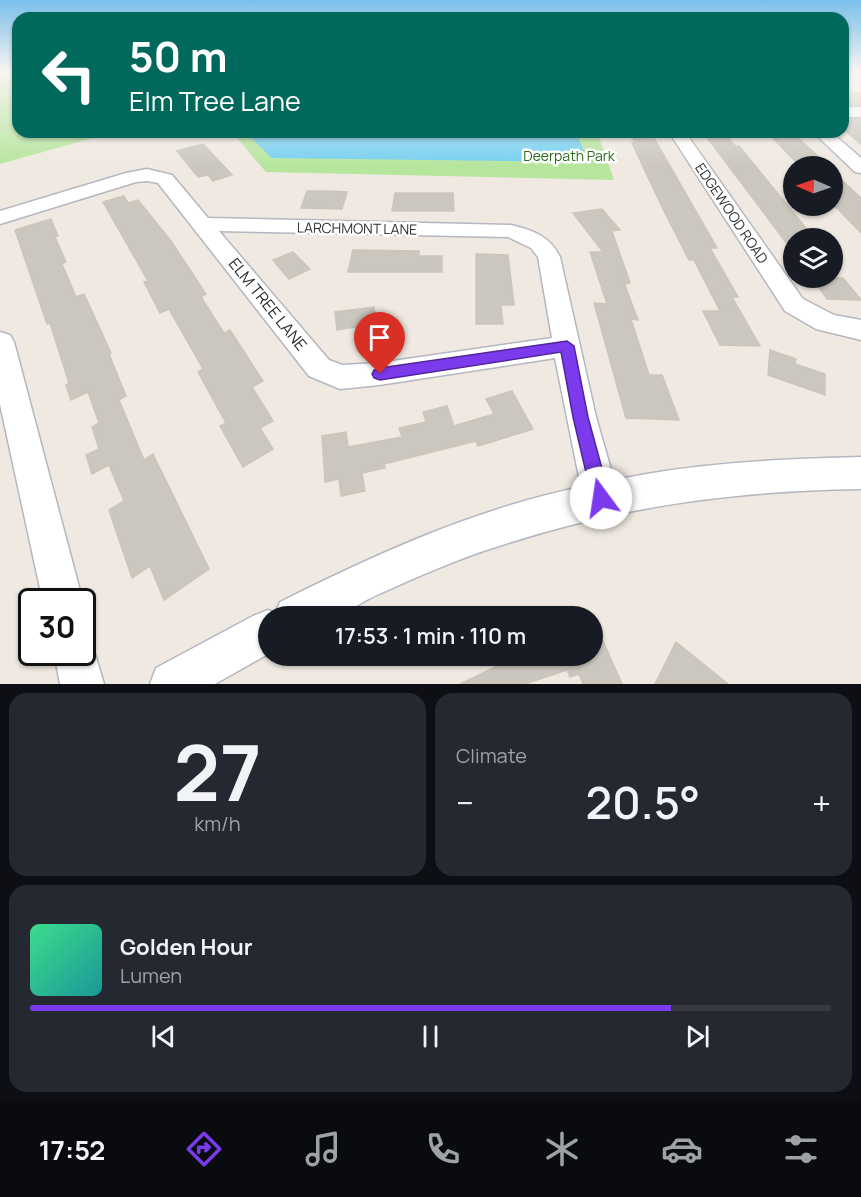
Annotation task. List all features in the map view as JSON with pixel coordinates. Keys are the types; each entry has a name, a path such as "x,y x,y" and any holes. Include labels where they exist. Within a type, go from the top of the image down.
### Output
{"street":[{"name":"EDGEWOOD ROAD","path":"681,138 794,305 811,318 825,324 861,330"},
{"path":"828,138 861,168"},
{"name":"ELM TREE LANE","path":"0,218 133,177 155,173 170,182 319,368 340,377 380,374 567,346"},
{"name":"LARCHMONT LANE","path":"202,224 529,234 546,249 549,257 567,346"},
{"path":"0,342 60,588"},
{"path":"567,346 580,417 601,498"},
{"path":"312,606 345,588 408,560 524,519 601,498 756,475 861,473"},
{"path":"172,684 258,637"},
{"path":"78,666 82,684"}],"green space":[{"path":"0,103 12,103 12,138 93,138 0,164"},
{"name":"Deerpath Park","path":"237,138 599,138 614,180 266,172"}],"water":[{"path":"251,138 578,138 586,156 578,162 272,158"}],"building":[{"path":"849,103 861,103 861,105 849,105"},
{"path":"849,119 861,119 861,144 849,134"},
{"path":"632,138 654,138 717,248 710,248 738,297 732,297 760,346 720,345 703,311 720,311 694,260 689,260 663,209 632,143 635,143"},
{"path":"708,138 729,138 735,146 739,146 783,200 783,216 796,216 806,228 783,228 783,238"},
{"path":"773,138 798,138 817,156 790,156"},
{"path":"203,144 232,175 213,181 208,175 198,177 177,151"},
{"path":"843,181 861,198 861,233 843,214"},
{"path":"307,191 347,192 342,209 301,208"},
{"path":"395,193 453,193 454,211 392,211"},
{"path":"124,196 128,203 138,200 171,241 206,294 201,297 224,333 230,330 263,381 252,387 273,421 260,428 273,449 243,467 220,426 226,423 198,372 203,369 169,309 160,313 144,282 148,281 103,202"},
{"path":"602,209 620,230 612,231 630,283 626,284 623,280 638,320 631,319 649,375 662,375 679,420 626,418 594,303 607,304 590,252 603,252 573,213"},
{"path":"51,219 58,236 55,237 66,262 62,264 76,297 84,294 111,353 109,354 126,396 119,400 144,460 153,454 209,569 164,600 150,566 132,578 109,510 124,501 109,465 92,474 86,455 99,449 92,427 99,423 88,392 71,400 66,385 69,383 50,323 47,324 15,230"},
{"path":"353,250 419,251 419,256 442,256 442,272 348,272"},
{"path":"293,252 310,269 289,279 273,260"},
{"path":"476,254 508,255 514,305 501,305 503,324 476,324"},
{"path":"843,278 861,300 827,299 819,288 843,288"},
{"path":"374,307 379,340 358,343 356,327 337,330 335,312"},
{"path":"770,350 796,359 795,364 825,374 825,395 768,375"},
{"path":"512,391 533,429 478,446 476,441 384,464 385,468 362,473 365,491 341,496 339,479 325,482 322,436 346,432 348,447 402,437 399,428 426,422 423,412 447,406 454,426 494,414 486,399"},
{"path":"603,641 622,684 583,684 579,674 570,677 567,670 525,684 460,684 497,666 603,666"},
{"path":"676,642 728,684 655,684"}],"route":[{"path":"380,374 567,346 580,417 601,498"}]}
